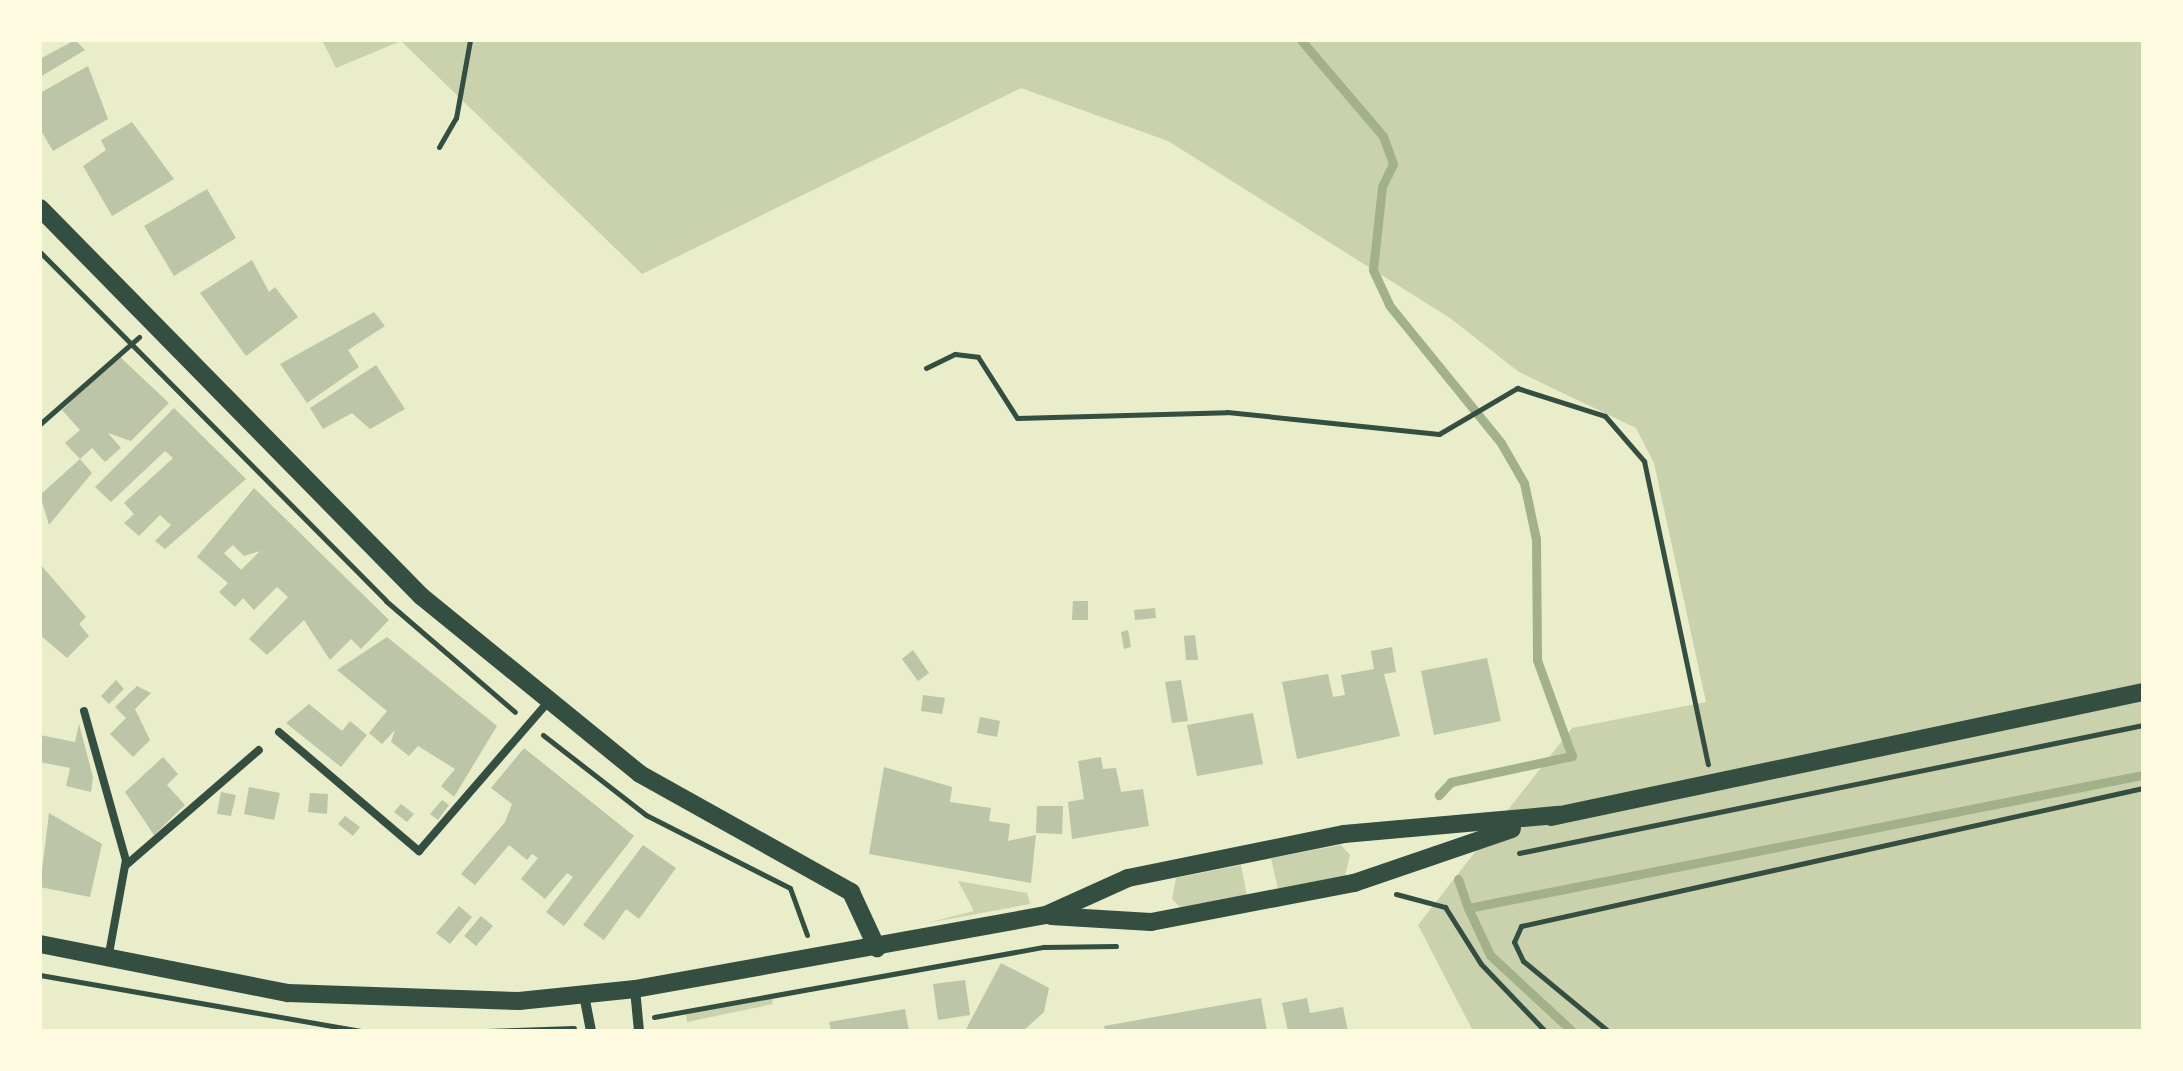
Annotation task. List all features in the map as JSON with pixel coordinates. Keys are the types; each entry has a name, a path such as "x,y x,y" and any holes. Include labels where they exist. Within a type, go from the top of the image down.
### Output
{"street":[{"path":"40,208 421,596 548,704 687,806 852,892 877,948"},
{"path":"1046,915 1151,922 1354,883 1560,814 2143,692"},
{"path":"40,944 288,994 454,1003 584,995 877,948 1046,915 1128,878 1344,834 1560,814"},
{"path":"636,989 639,1025"},
{"path":"584,995 590,1029"}],"lane":[{"path":"279,732 419,851 548,704"},
{"path":"84,710 125,866 108,958"},
{"path":"125,866 259,750"}],"path":[{"path":"438,147 456,118 470,40"},
{"path":"40,424 154,326"},
{"path":"926,368 955,354 978,357 1017,418 1227,412 1439,434 1472,420 1518,388 1554,393 1606,416 1636,446 1671,569 1711,782"},
{"path":"1510,855 2143,725"},
{"path":"1608,1031 1523,962 1514,942 1521,926 1542,914 2143,788"},
{"path":"1408,887 1396,894 1446,906 1481,964 1545,1031"},
{"path":"40,975 362,1031"},
{"path":"639,1025 816,988"},
{"path":"486,1031 590,1029"}],"green space":[{"path":"322,40 2143,40 2143,1031 1473,1031 1418,925 1572,728 1706,702 1654,463 1636,428 1519,372 1450,318 1168,141 1021,88 642,274 401,41 336,68"},
{"path":"1341,845 1350,855 1345,876 1278,889 1271,858"},
{"path":"1241,865 1247,896 1180,907 1172,899 1176,878"},
{"path":"958,881 1027,893 1030,904 927,923 974,911"},
{"path":"772,998 773,1004 687,1022 686,1014"}],"building":[{"path":"75,40 85,50 40,77 40,59"},
{"path":"88,66 108,119 53,151 40,129 40,93"},
{"path":"132,122 174,179 112,216 83,166 106,150 101,140"},
{"path":"207,189 236,238 174,276 144,226"},
{"path":"252,260 269,292 275,287 298,317 246,356 200,293"},
{"path":"374,312 385,326 348,350 359,367 307,403 280,364"},
{"path":"119,356 169,403 131,441 108,433 121,448 105,462 92,448 80,459 65,443 80,430 62,410"},
{"path":"376,365 405,409 370,429 352,413 323,429 310,408"},
{"path":"174,408 246,479 165,549 155,541 171,525 160,515 139,536 124,523 134,514 124,503 173,458 165,451 111,502 95,487"},
{"path":"80,459 92,473 49,525 40,495"},
{"path":"254,488 389,620 361,649 351,639 330,660 304,620 267,655 249,639 288,597 277,587 254,610 243,598 235,607 219,592 228,583 197,557","holes":["233,545 244,556 260,551 241,570 224,553"]},
{"path":"40,564 86,617 79,624 89,636 67,658 40,635"},
{"path":"1073,601 1088,601 1088,620 1072,620"},
{"path":"1155,608 1156,618 1135,620 1134,610"},
{"path":"1128,630 1131,647 1124,649 1121,632"},
{"path":"1195,635 1198,660 1186,660 1184,636"},
{"path":"387,637 497,726 454,797 441,786 455,769 418,746 409,756 391,742 395,730 382,744 369,733 387,711 337,670"},
{"path":"1392,647 1396,672 1384,674 1400,736 1297,759 1282,682 1328,674 1333,697 1345,695 1341,675 1374,669 1371,651"},
{"path":"913,650 929,673 918,681 902,659"},
{"path":"1487,658 1501,721 1434,735 1421,671"},
{"path":"116,680 124,689 109,704 101,696"},
{"path":"1181,680 1188,721 1172,723 1165,682"},
{"path":"137,686 151,693 135,709 150,740 133,757 110,734 126,718 115,707"},
{"path":"923,695 945,698 942,714 921,711"},
{"path":"309,704 342,731 350,721 367,735 341,767 286,723"},
{"path":"1253,713 1263,764 1197,776 1187,725"},
{"path":"980,717 1000,721 997,737 977,733"},
{"path":"79,724 93,777 91,792 66,786 70,768 40,762 40,735 75,742"},
{"path":"524,748 634,836 564,926 546,912 573,877 567,873 545,899 521,879 538,858 532,854 527,860 509,845 475,885 461,874 505,822 512,804 491,788"},
{"path":"163,757 178,774 167,785 185,805 154,835 125,792"},
{"path":"1101,757 1103,769 1116,768 1121,792 1143,789 1149,826 1072,839 1068,802 1084,799 1078,761"},
{"path":"884,767 952,787 950,802 991,808 989,821 1010,824 1008,841 1036,835 1031,883 869,854"},
{"path":"249,787 280,793 274,820 244,814"},
{"path":"221,792 236,795 231,816 217,814"},
{"path":"310,793 328,794 327,814 308,812"},
{"path":"442,800 449,805 438,820 430,814"},
{"path":"401,804 414,814 407,822 394,812"},
{"path":"1037,806 1063,806 1062,834 1036,833"},
{"path":"49,813 102,844 90,897 40,887"},
{"path":"345,816 360,827 353,836 338,824"},
{"path":"643,845 676,868 639,919 626,909 604,940 583,925"},
{"path":"459,906 472,917 450,944 436,933"},
{"path":"481,916 493,926 476,946 464,936"},
{"path":"1001,963 1049,988 1044,1012 1023,1031 965,1031"},
{"path":"965,980 970,1015 938,1020 933,984"},
{"path":"1261,998 1267,1031 1105,1031 1104,1026"},
{"path":"1307,998 1310,1013 1343,1007 1348,1031 1288,1031 1282,1003"},
{"path":"905,1009 909,1031 831,1031 829,1022"}],"waterway":[{"path":"1301,40 1383,136 1393,164 1382,187 1373,270 1389,305 1501,443 1524,483 1536,539 1537,660 1572,756 1451,782 1439,795"},
{"path":"1572,1031 1490,955 1468,908 2143,775"},
{"path":"1458,879 1468,908"}]}
